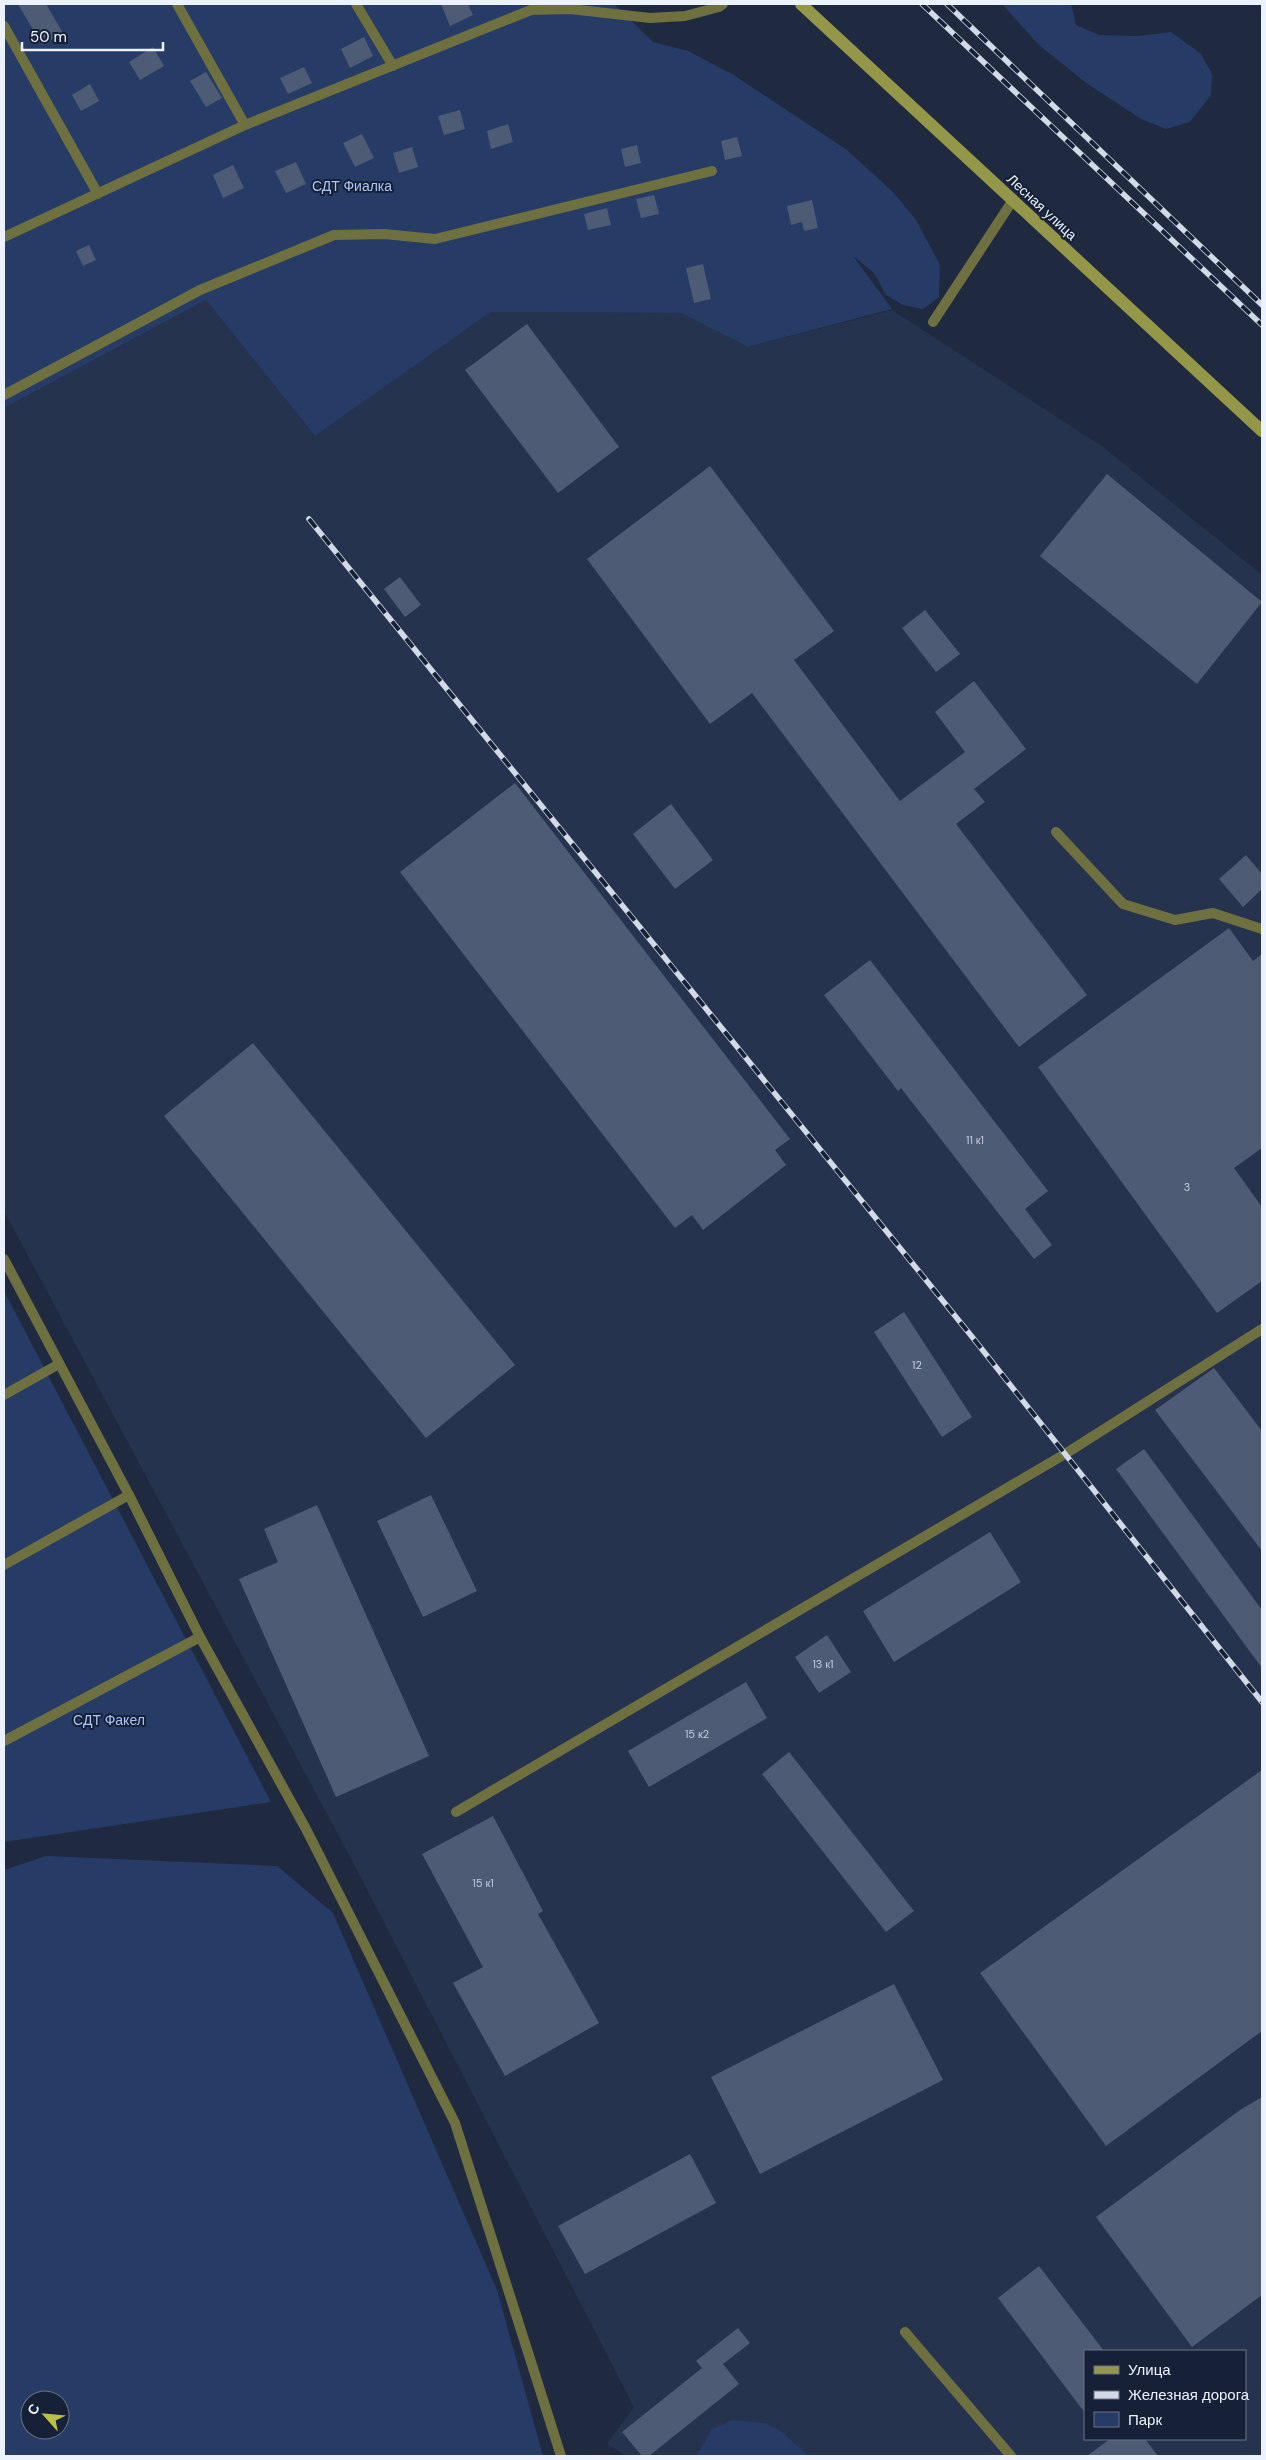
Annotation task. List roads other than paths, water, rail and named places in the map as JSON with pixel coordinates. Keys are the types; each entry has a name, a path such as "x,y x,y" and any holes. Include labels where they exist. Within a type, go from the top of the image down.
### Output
{"street":[{"name":"Лесная улица","path":"801,4 1262,432"}],"lane":[{"path":"177,4 245,126"},
{"path":"356,4 394,66"},
{"path":"4,237 245,126 530,10 570,9 650,18 685,16 724,4"},
{"path":"4,26 98,194"},
{"path":"4,395 200,290 334,235 384,234 435,239 712,171"},
{"path":"933,322 1013,200"},
{"path":"1056,832 1123,904 1175,920 1213,913 1262,929"},
{"path":"4,1260 128,1494 200,1637 306,1828 455,2123 561,2456"},
{"path":"456,1812 1065,1454 1262,1328"},
{"path":"4,1395 59,1364"},
{"path":"4,1565 128,1494"},
{"path":"4,1741 200,1637"},
{"path":"905,2332 1011,2456"}],"railway":[{"path":"922,4 1262,325"},
{"path":"947,4 1262,305"},
{"path":"309,519 973,1338 1262,1702"}],"park label":[{"name":"СДТ Фиалка","path":"352,186"},
{"name":"СДТ Факел","path":"109,1720"}]}
